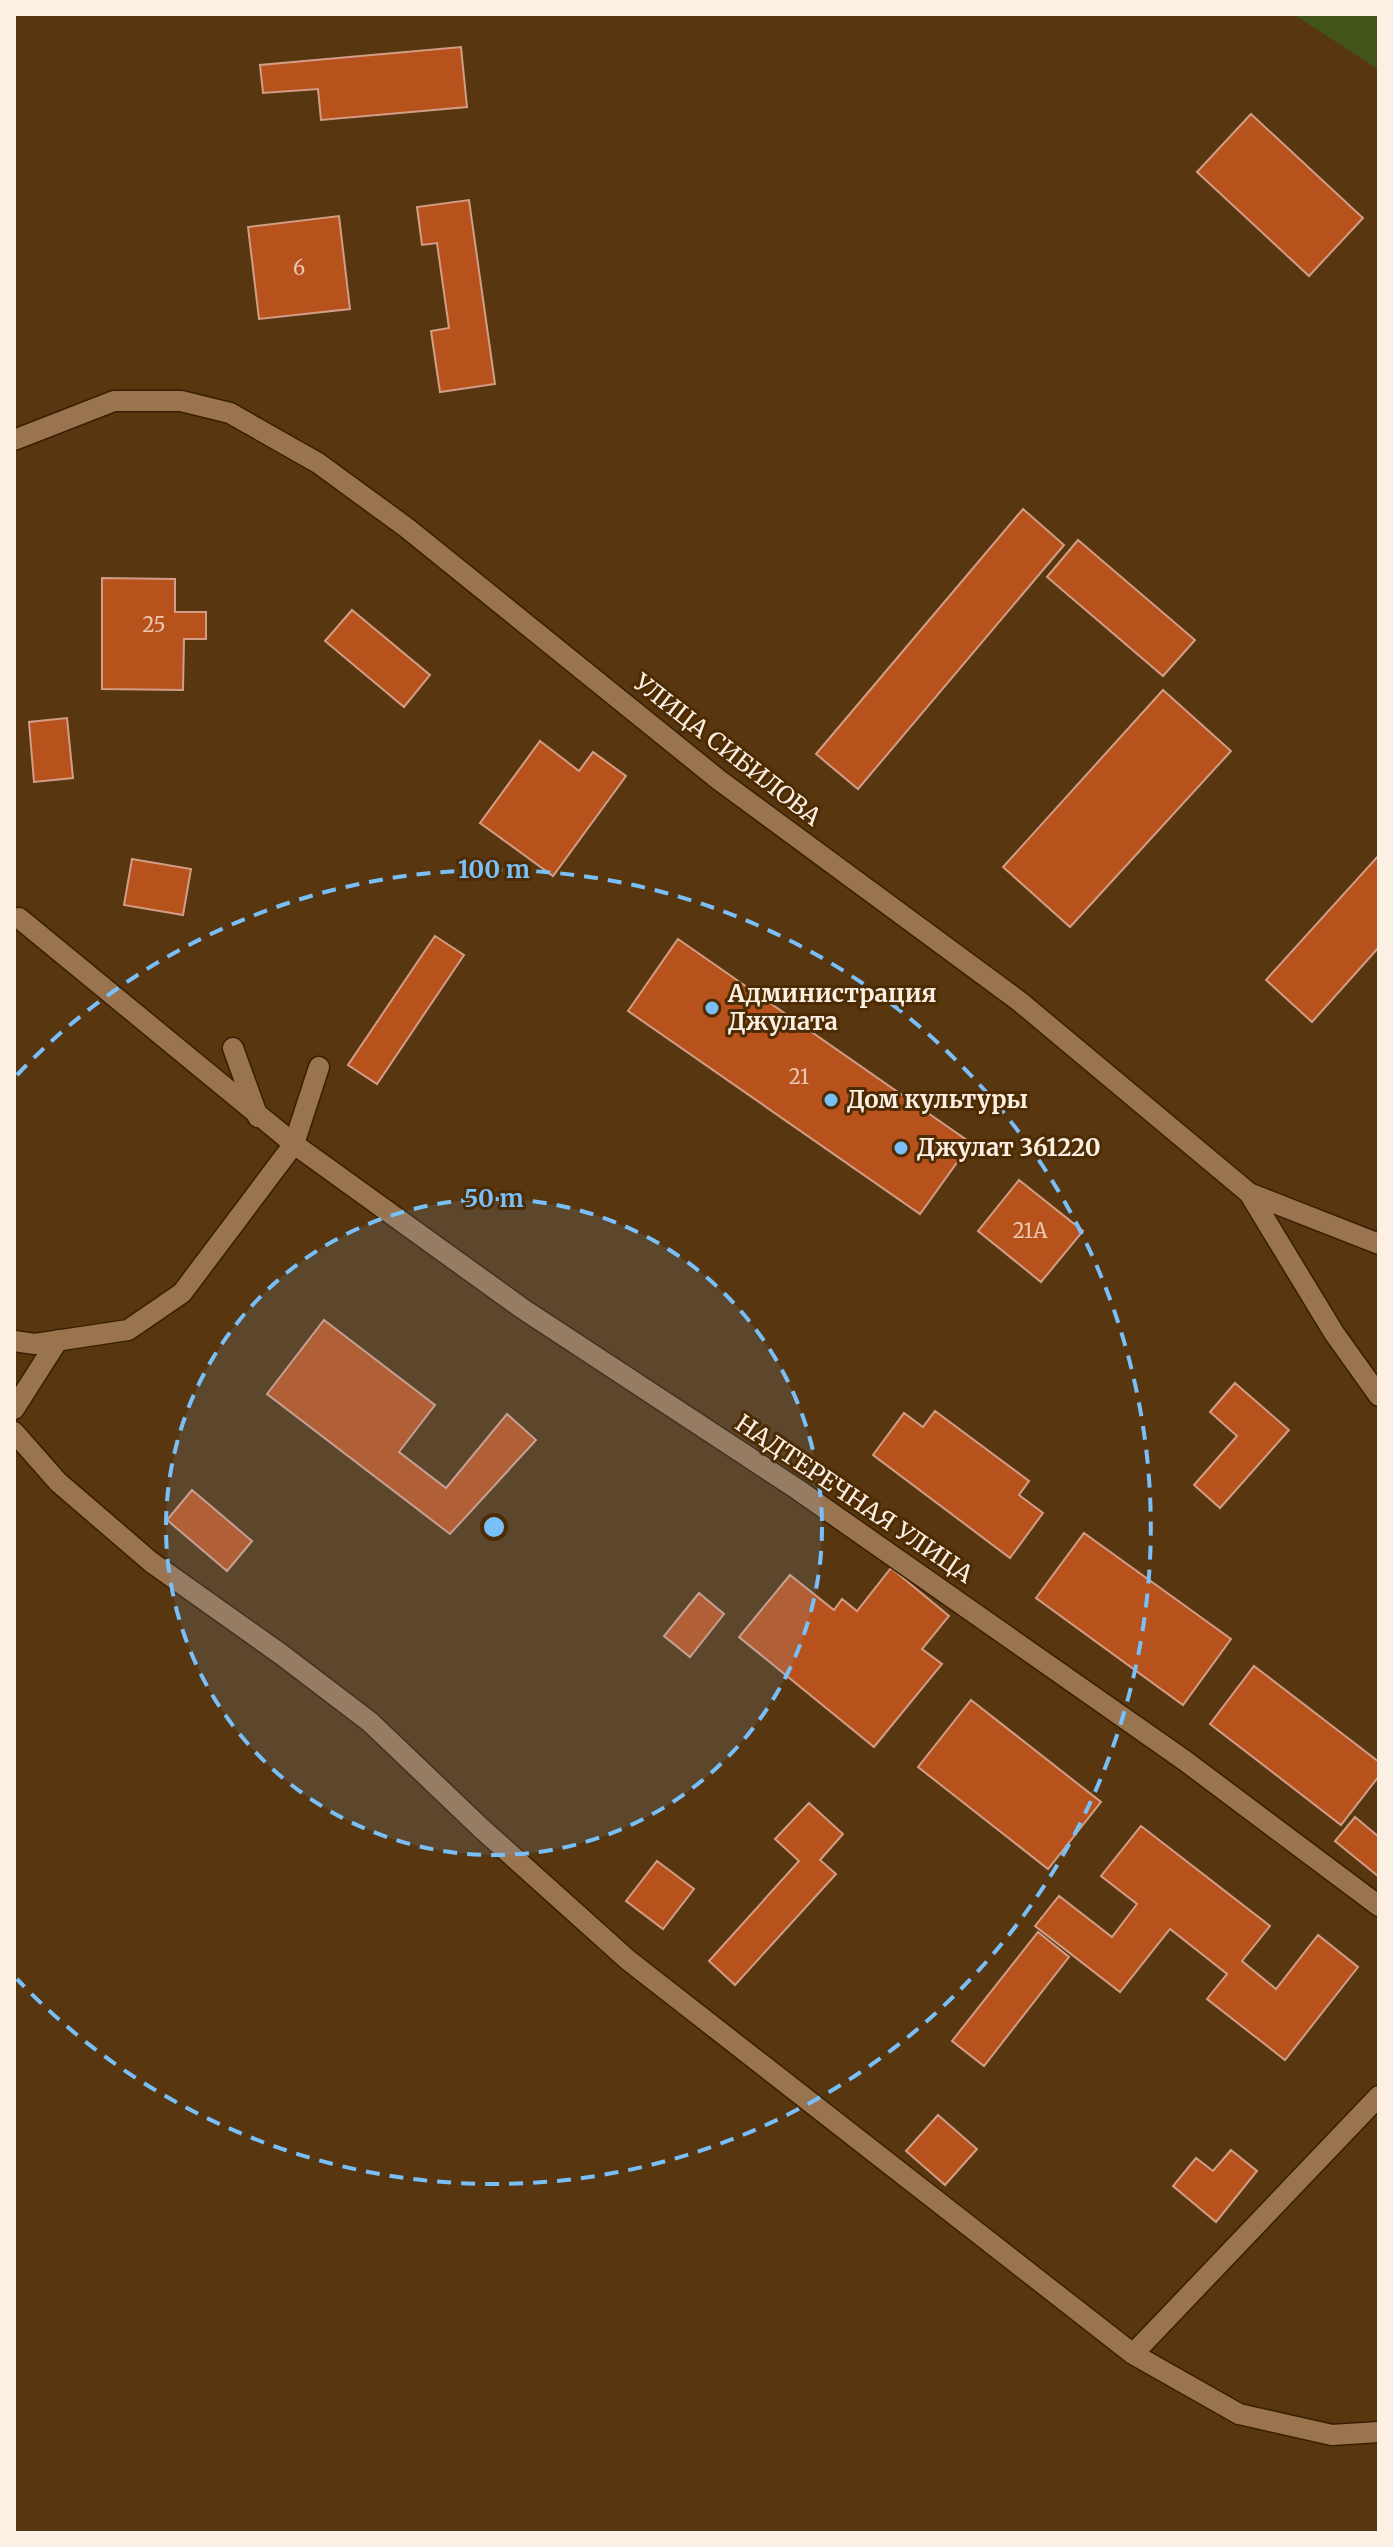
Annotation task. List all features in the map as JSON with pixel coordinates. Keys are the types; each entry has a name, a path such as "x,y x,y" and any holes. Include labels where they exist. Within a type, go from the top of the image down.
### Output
{"street":[{"name":"УЛИЦА СИБИЛОВА","path":"14,440 114,401 181,401 230,413 318,463 407,528 719,780 1019,1001 1249,1193 1379,1244"},
{"name":"НАДТЕРЕЧНАЯ УЛИЦА","path":"19,918 294,1144 523,1309 797,1489 1184,1760 1379,1906"},
{"path":"233,1048 258,1117"},
{"path":"14,1341 35,1344 128,1330 182,1293 294,1144 319,1067"},
{"path":"1249,1193 1334,1333 1379,1396"},
{"path":"14,1409 58,1340"},
{"path":"14,1432 58,1482 151,1562 370,1722 481,1828 628,1960 1133,2354 1239,2414 1332,2435 1379,2432"},
{"path":"1133,2354 1379,2096"}],"green space":[{"path":"1293,14 1379,14 1379,70"}],"building":[{"path":"461,47 467,107 321,120 318,89 263,93 260,65"},
{"path":"1251,114 1363,218 1309,276 1197,172"},
{"path":"469,200 495,384 440,392 431,331 449,328 437,243 422,245 417,207"},
{"path":"339,216 350,309 259,319 248,227"},
{"path":"1023,509 1064,545 858,789 816,754"},
{"path":"1078,540 1195,640 1163,676 1047,577"},
{"path":"102,578 175,579 175,612 206,612 206,639 184,639 183,690 102,689"},
{"path":"352,610 430,675 404,707 325,641"},
{"path":"1163,690 1231,751 1070,927 1003,867"},
{"path":"67,718 73,778 34,782 29,722"},
{"path":"540,741 579,771 593,752 626,776 553,876 480,823"},
{"path":"1379,855 1379,947 1312,1022 1266,980"},
{"path":"132,859 191,869 183,915 124,905"},
{"path":"435,936 464,955 377,1084 348,1065"},
{"path":"678,939 971,1143 920,1214 628,1011"},
{"path":"1019,1180 1083,1231 1041,1282 978,1231"},
{"path":"324,1320 435,1405 399,1452 446,1488 507,1414 536,1440 450,1534 267,1394"},
{"path":"1235,1383 1289,1430 1220,1508 1194,1485 1237,1436 1210,1412"},
{"path":"935,1411 1029,1481 1019,1495 1043,1513 1010,1558 873,1455 904,1413 923,1427"},
{"path":"192,1490 252,1541 227,1571 167,1520"},
{"path":"1084,1533 1231,1639 1183,1705 1036,1598"},
{"path":"891,1568 949,1616 922,1649 942,1664 874,1747 739,1637 790,1575 834,1610 842,1599 857,1611"},
{"path":"699,1593 724,1614 690,1657 664,1636"},
{"path":"1254,1666 1379,1762 1379,1776 1341,1825 1210,1724"},
{"path":"971,1700 1101,1802 1048,1869 918,1767"},
{"path":"809,1803 843,1834 820,1860 836,1874 735,1985 709,1961 799,1861 775,1839"},
{"path":"1355,1817 1379,1837 1379,1877 1335,1841"},
{"path":"1141,1826 1270,1926 1242,1961 1276,1989 1318,1935 1358,1967 1285,2060 1207,1999 1227,1974 1170,1929 1120,1992 1035,1926 1059,1896 1112,1937 1137,1904 1101,1876"},
{"path":"657,1861 694,1889 663,1929 626,1901"},
{"path":"1038,1932 1069,1957 984,2066 952,2041"},
{"path":"938,2115 977,2149 945,2185 906,2151"},
{"path":"1231,2150 1257,2171 1216,2222 1173,2186 1196,2158 1213,2171"}],"place":[{"name":"Администрация Джулата","path":"712,1008"},
{"name":"Дом культуры","path":"831,1100"},
{"name":"Джулат 361220","path":"901,1148"}]}
